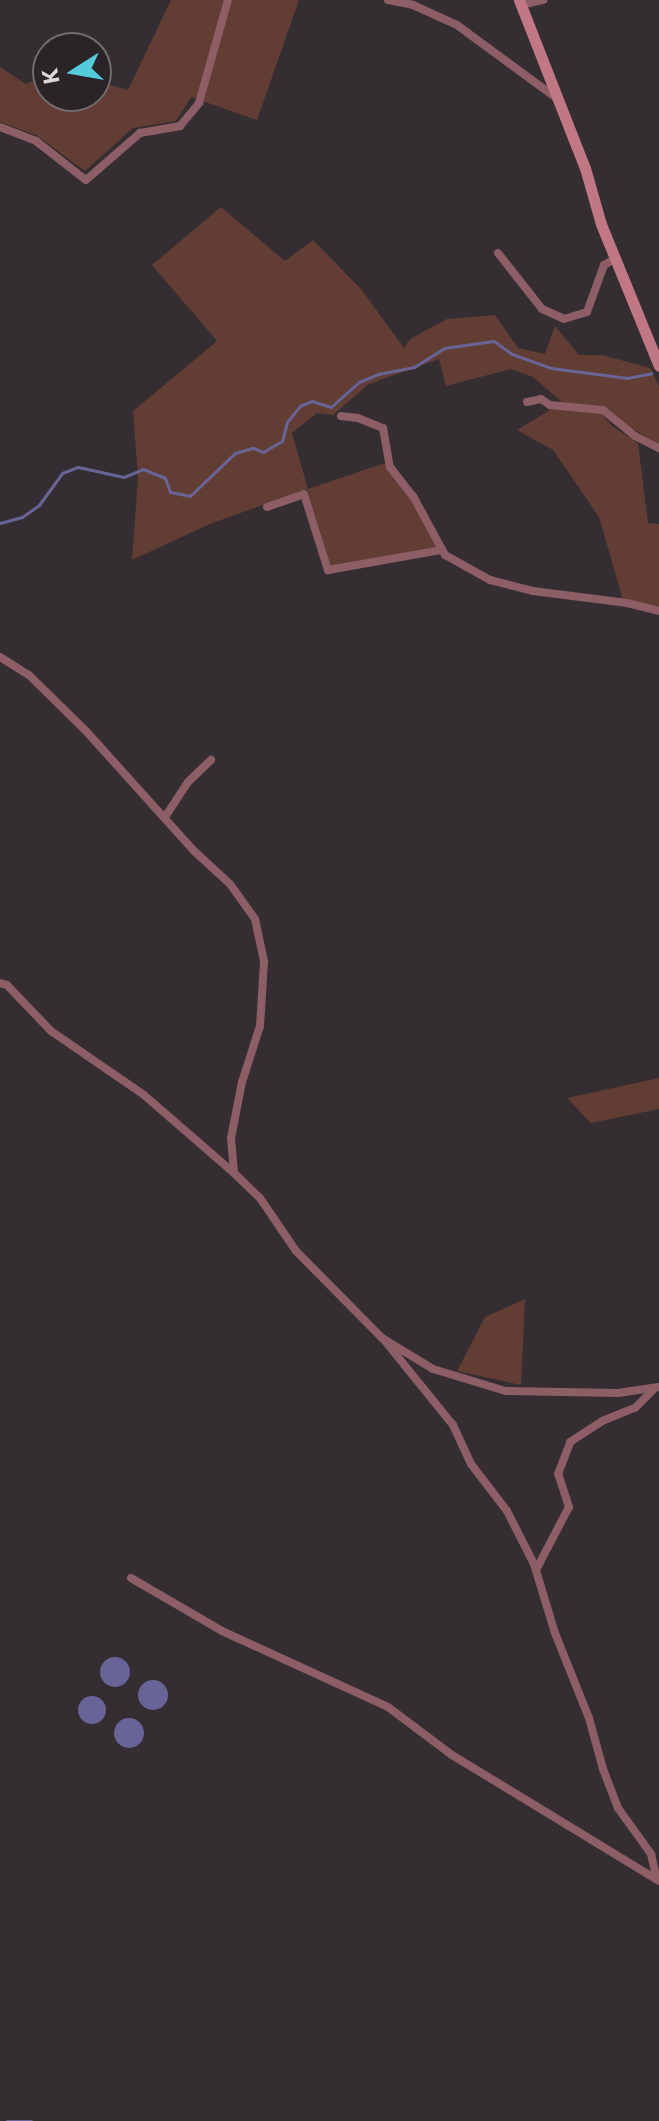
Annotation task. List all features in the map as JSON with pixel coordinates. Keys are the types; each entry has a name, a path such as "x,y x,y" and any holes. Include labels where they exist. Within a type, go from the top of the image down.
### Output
{"street":[{"path":"0,127 36,141 86,180 140,133 180,126 199,103 228,0"},
{"path":"388,0 413,5 457,25 558,98"},
{"path":"543,0 520,3 558,98 615,259 659,366"},
{"path":"498,253 542,309 564,319 587,312 604,265 615,259"},
{"path":"527,402 541,399 550,405 603,410 635,436 659,448"},
{"path":"341,416 358,418 383,428 390,467 413,496 445,555 490,580 533,591 627,603 659,611"},
{"path":"267,507 304,494 328,570 442,550"},
{"path":"0,657 29,675 230,884 255,919 264,961 260,1026 242,1082 231,1138 234,1173"},
{"path":"165,817 188,782 211,760"},
{"path":"0,983 7,985 51,1031 144,1095 260,1198 296,1251 382,1338 453,1425 471,1464 507,1511 536,1570 555,1633 589,1718 618,1808 651,1854 658,1878"},
{"path":"382,1338 433,1369 506,1391 618,1393 657,1387"},
{"path":"536,1570 569,1507 558,1474 570,1442 602,1421 635,1408 657,1387"},
{"path":"131,1578 222,1631 388,1707 452,1755 658,1878"}],"shaded area":[{"path":"171,0 299,0 257,120 191,97 176,121 133,128 85,171 36,135 0,122 0,67 26,84 32,82 32,112 112,112 112,86 128,90"},
{"path":"221,207 285,261 313,240 361,289 404,348 410,339 447,319 495,315 518,348 545,354 555,326 579,355 602,355 650,368 659,386 659,444 619,421 605,407 563,403 533,377 511,369 446,386 439,359 369,384 333,415 317,413 292,433 308,489 385,463 411,497 438,547 331,566 307,489 210,524 132,560 138,477 133,411 217,341 152,265"},
{"path":"555,407 600,412 612,426 638,443 648,523 659,524 659,608 623,600 599,517 553,450 517,430"},
{"path":"659,1078 659,1109 591,1123 567,1098"},
{"path":"525,1299 521,1385 457,1371 485,1317"},
{"path":"115,1657 126,1661 130,1672 126,1683 115,1687 104,1683 100,1672 104,1661"},
{"path":"153,1680 164,1684 168,1695 164,1706 153,1710 142,1706 138,1695 142,1684"},
{"path":"92,1696 102,1700 106,1710 102,1720 92,1724 82,1720 78,1710 82,1700"},
{"path":"129,1718 140,1722 144,1733 140,1744 129,1748 118,1744 114,1733 118,1722"}],"waterway":[{"path":"0,523 22,517 39,505 62,473 78,467 124,477 143,469 165,478 170,492 190,496 235,453 253,448 263,452 282,441 287,422 300,406 312,401 331,407 359,382 378,374 414,367 444,348 494,341 512,354 551,368 627,378 652,373"},
{"path":"7,2121 31,2121"}]}
